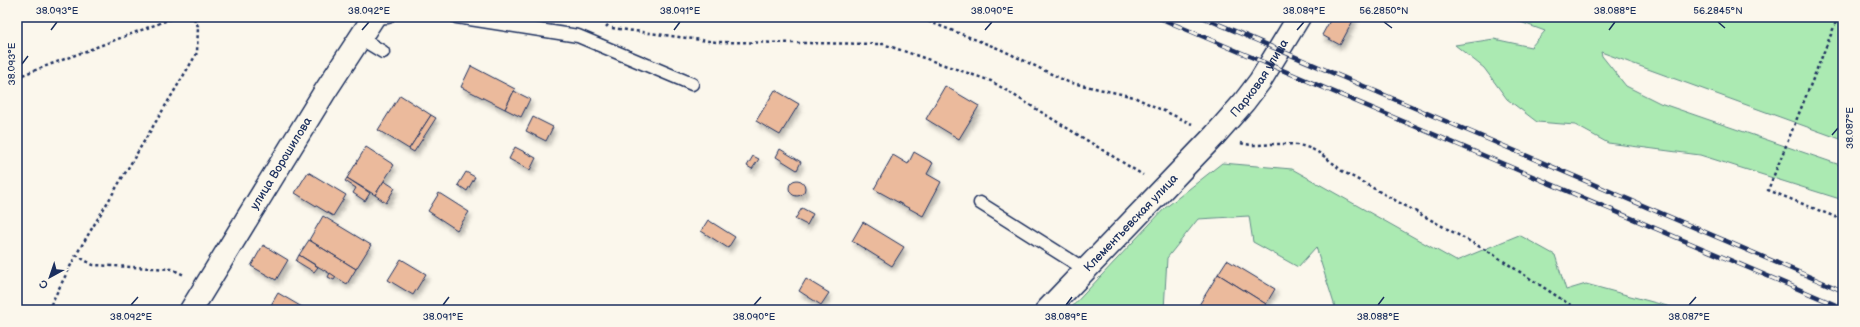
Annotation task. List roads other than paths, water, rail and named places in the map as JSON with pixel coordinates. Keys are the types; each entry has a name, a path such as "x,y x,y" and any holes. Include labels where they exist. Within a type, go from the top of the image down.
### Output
{"street":[{"name":"Парковая улица","path":"1215,135 1260,81 1299,17"},
{"name":"улица Ворошилова","path":"191,310 360,38 380,18"},
{"name":"Клементьевская улица","path":"1046,310 1215,135"}],"lane":[{"path":"457,17 578,36 692,84"},
{"path":"360,38 383,52"},
{"path":"980,203 1086,270"}],"railway":[{"path":"1157,17 1843,308"},
{"path":"1202,17 1843,291"}]}
